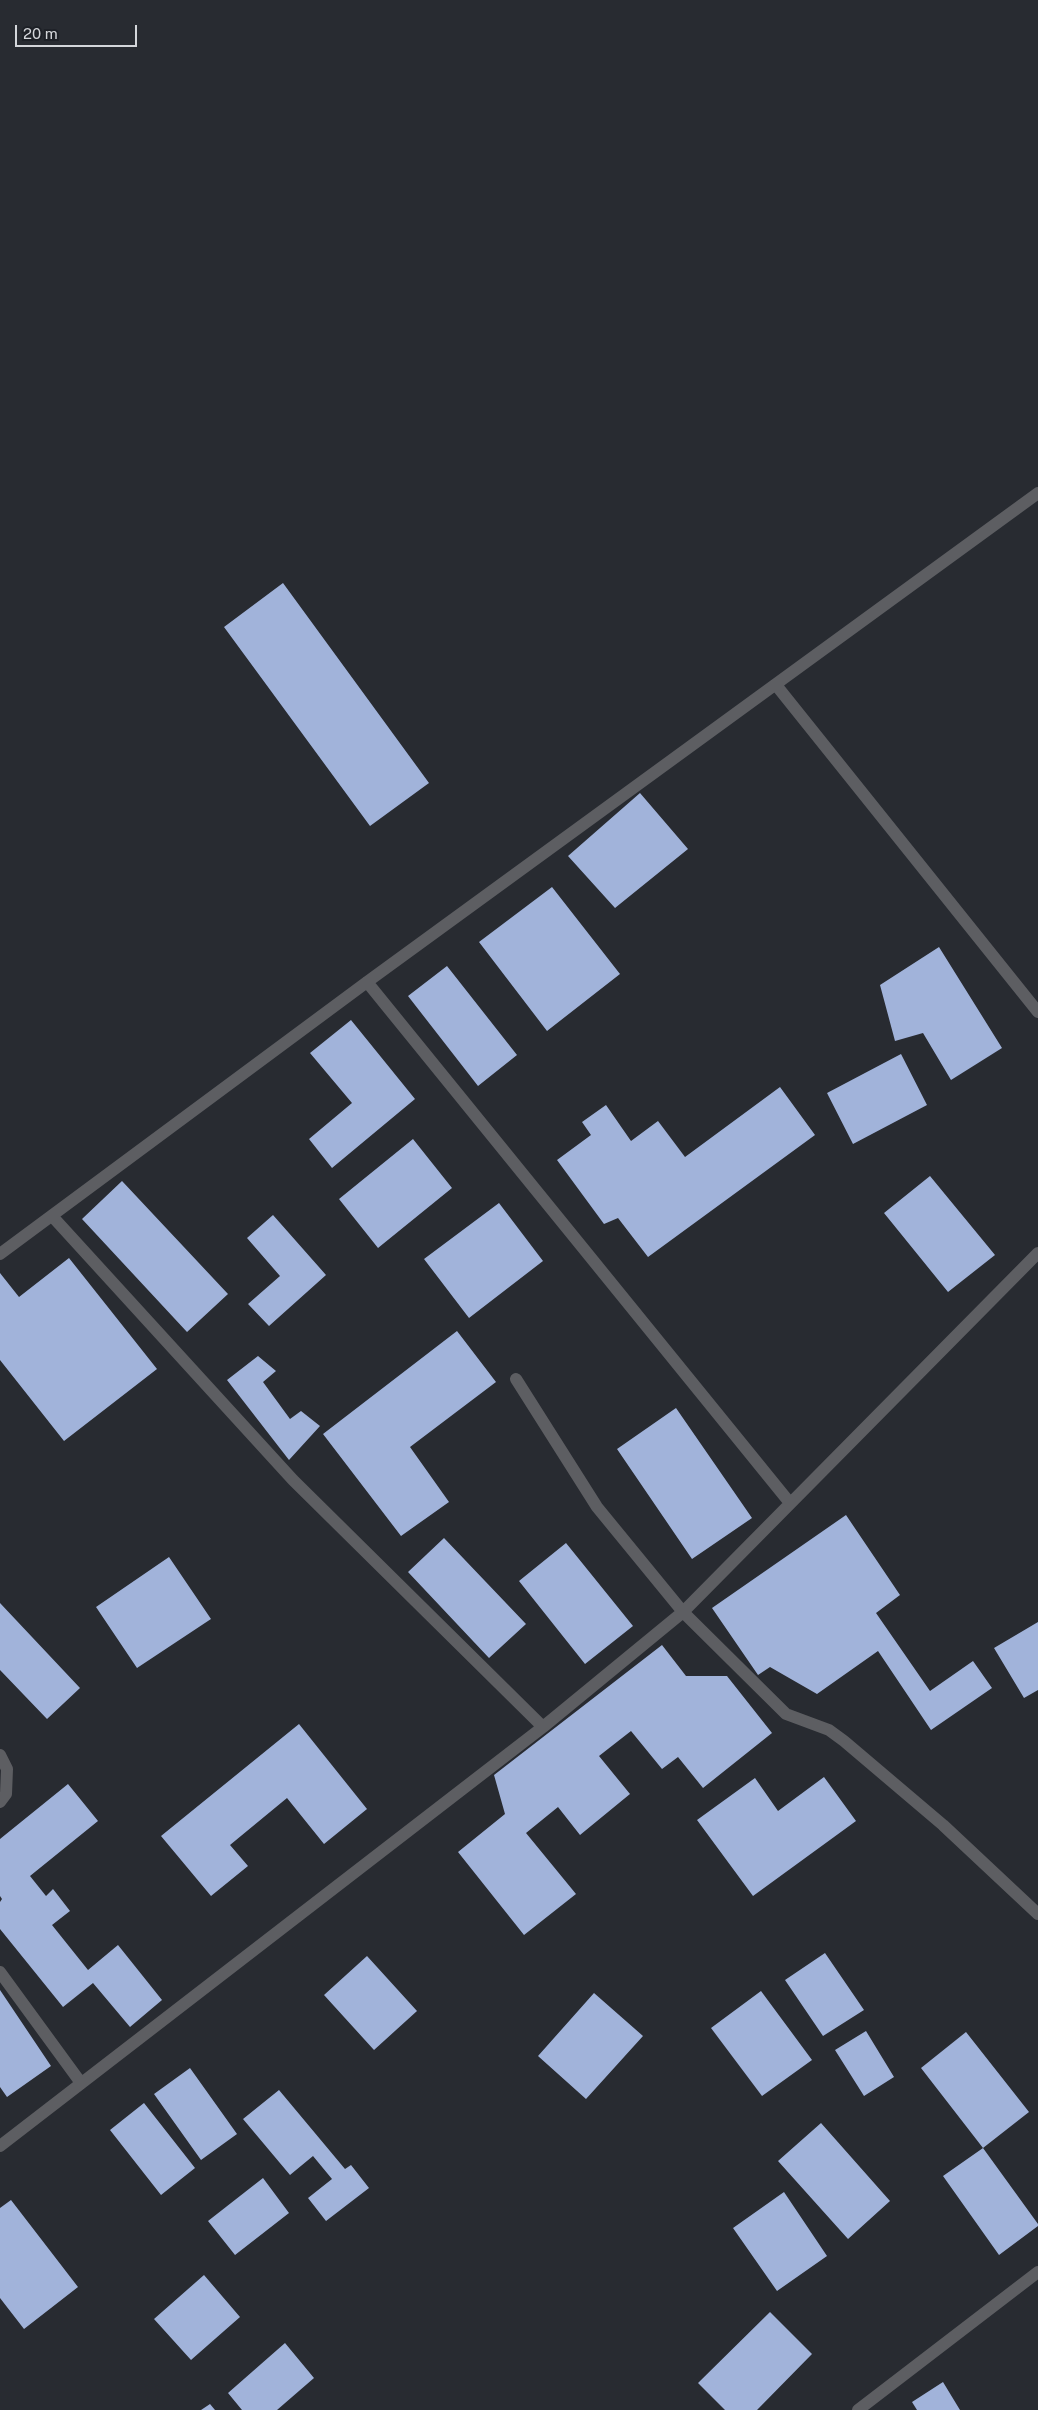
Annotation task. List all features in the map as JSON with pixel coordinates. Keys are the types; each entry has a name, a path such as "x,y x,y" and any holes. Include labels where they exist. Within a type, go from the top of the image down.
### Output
{"street":[{"path":"0,1254 367,982 1038,493"},
{"path":"776,685 1038,1012"},
{"path":"367,982 790,1503"},
{"path":"52,1216 293,1480 544,1727"},
{"path":"0,2146 544,1727 683,1612 1038,1253"},
{"path":"516,1379 597,1507 683,1612 786,1714 829,1730 844,1740 943,1825 1038,1914"},
{"path":"0,1755 7,1770 6,1794 0,1802"},
{"path":"0,1972 81,2083"},
{"path":"858,2410 1038,2272"}],"building":[{"path":"283,583 429,783 370,826 224,627"},
{"path":"640,793 688,849 615,908 568,856"},
{"path":"552,887 620,974 547,1031 479,942"},
{"path":"939,947 1002,1048 951,1080 923,1033 895,1041 880,985"},
{"path":"447,966 517,1055 478,1086 408,996"},
{"path":"351,1020 415,1099 332,1168 309,1139 352,1103 310,1053"},
{"path":"901,1054 927,1105 853,1144 827,1093"},
{"path":"780,1087 815,1135 648,1257 618,1218 604,1224 557,1160 591,1135 582,1122 606,1105 631,1141 658,1121 685,1157"},
{"path":"413,1139 452,1188 378,1248 339,1199"},
{"path":"930,1176 995,1255 948,1292 884,1213"},
{"path":"122,1181 228,1294 187,1332 82,1219"},
{"path":"499,1203 543,1261 469,1318 424,1259"},
{"path":"273,1215 326,1275 269,1326 248,1304 280,1276 247,1238"},
{"path":"69,1258 157,1369 64,1441 0,1360 0,1273 19,1297"},
{"path":"457,1331 496,1382 410,1447 449,1502 401,1536 323,1434"},
{"path":"258,1356 276,1371 263,1382 290,1419 301,1411 320,1426 289,1460 227,1380"},
{"path":"676,1408 752,1518 692,1559 617,1449"},
{"path":"846,1515 900,1595 876,1613 930,1691 973,1661 992,1688 931,1730 878,1651 817,1694 770,1667 758,1675 712,1608"},
{"path":"444,1538 526,1624 489,1658 408,1572"},
{"path":"566,1543 633,1626 585,1664 519,1581"},
{"path":"169,1557 211,1619 137,1668 96,1607"},
{"path":"0,1603 80,1688 47,1719 0,1670"},
{"path":"1038,1622 1038,1690 1024,1698 994,1648"},
{"path":"662,1645 686,1676 727,1676 772,1733 703,1788 678,1757 662,1769 631,1731 599,1756 630,1794 580,1835 558,1807 526,1833 576,1894 524,1935 458,1852 505,1814 494,1775"},
{"path":"299,1724 367,1809 324,1844 287,1798 230,1845 248,1866 211,1896 161,1836"},
{"path":"824,1777 856,1821 753,1896 697,1820 755,1778 778,1811"},
{"path":"68,1784 98,1821 30,1876 46,1896 53,1889 70,1911 52,1925 88,1970 118,1945 162,2000 130,2027 93,1983 63,2007 0,1929 0,1902 2,1899 0,1896 0,1839"},
{"path":"825,1953 864,2010 823,2036 785,1980"},
{"path":"367,1956 417,2011 374,2050 324,1995"},
{"path":"0,1990 51,2066 7,2097 0,2087"},
{"path":"761,1991 812,2060 762,2096 711,2028"},
{"path":"594,1993 643,2036 586,2099 538,2056"},
{"path":"866,2031 894,2077 864,2096 835,2050"},
{"path":"966,2032 1029,2112 983,2148 921,2068"},
{"path":"190,2068 237,2134 201,2160 154,2094"},
{"path":"279,2090 345,2169 351,2165 369,2188 326,2221 308,2198 332,2179 313,2156 290,2175 243,2119"},
{"path":"144,2103 195,2168 161,2195 110,2130"},
{"path":"821,2123 890,2201 848,2239 778,2161"},
{"path":"983,2148 1038,2224 1038,2226 999,2255 943,2176"},
{"path":"263,2178 289,2213 235,2255 208,2221"},
{"path":"784,2192 827,2256 777,2291 733,2228"},
{"path":"11,2200 78,2287 24,2329 0,2298 0,2208"},
{"path":"204,2275 240,2317 191,2360 154,2319"},
{"path":"770,2312 812,2354 757,2410 725,2410 698,2383"},
{"path":"285,2343 314,2378 277,2410 242,2410 228,2393"},
{"path":"943,2382 960,2410 917,2410 912,2402"},
{"path":"210,2404 215,2410 201,2410"}]}
